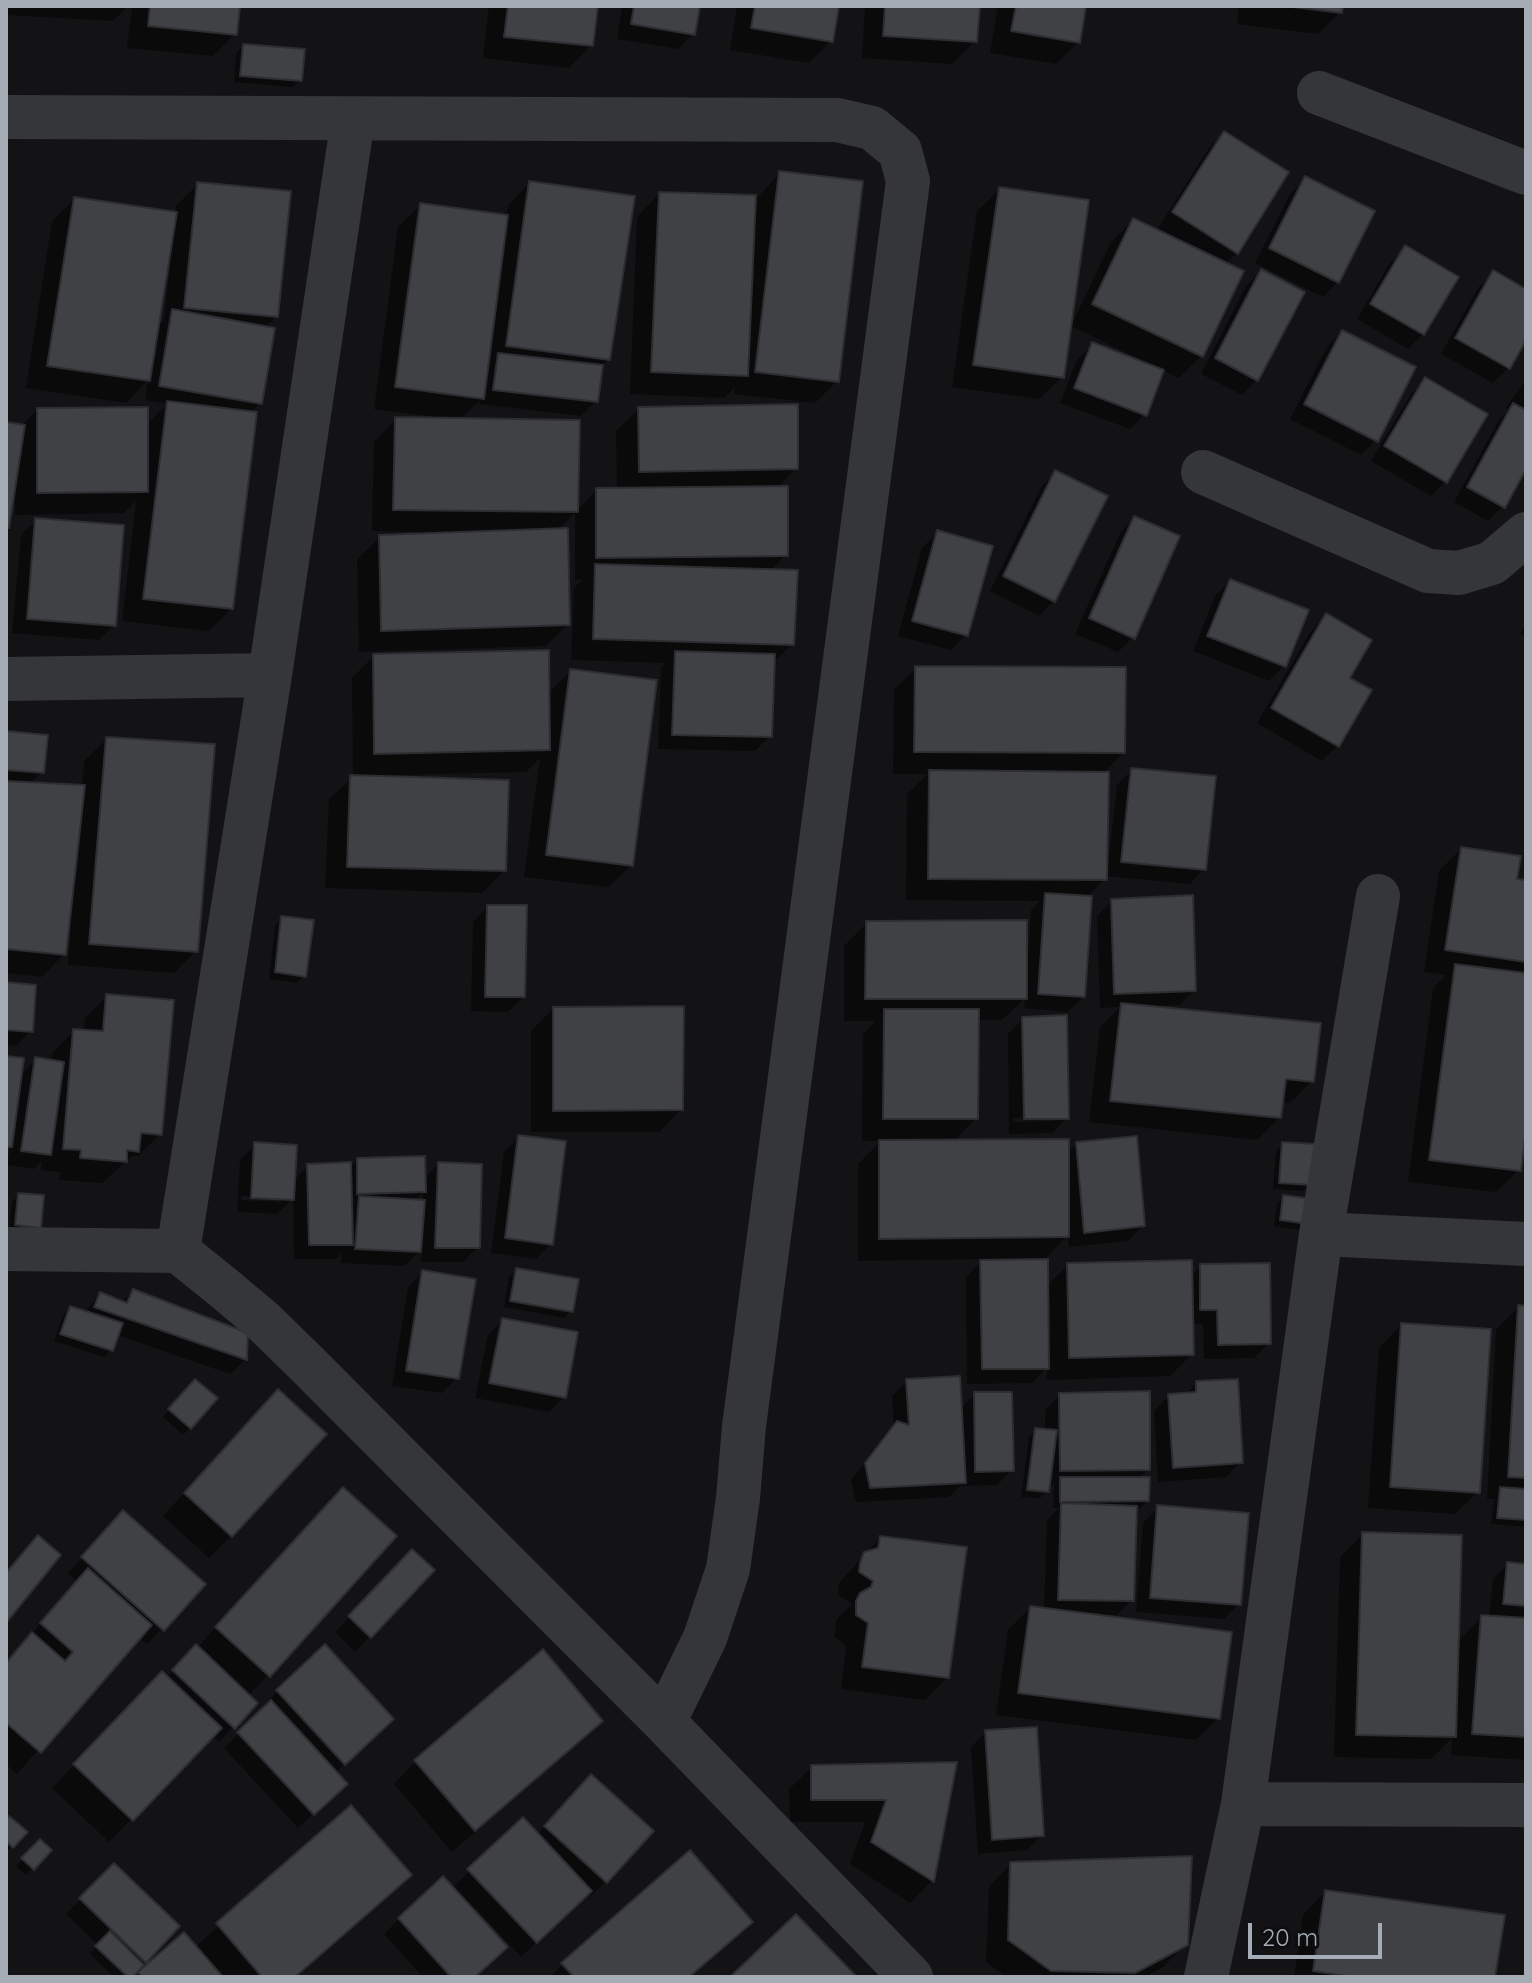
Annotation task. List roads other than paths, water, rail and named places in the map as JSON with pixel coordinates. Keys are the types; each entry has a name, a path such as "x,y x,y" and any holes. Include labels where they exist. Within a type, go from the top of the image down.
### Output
{"street":[{"path":"1319,93 1526,173"},
{"path":"6,117 837,120 872,128 900,151 908,181 744,1426 728,1569 705,1638 664,1722"},
{"path":"178,1251 270,675 353,119"},
{"path":"1203,472 1428,571 1459,573 1492,563 1526,534"},
{"path":"6,679 270,675"},
{"path":"1206,1977 1243,1804 1321,1234 1378,896"},
{"path":"1321,1234 1526,1244"},
{"path":"6,1249 178,1251 262,1320 664,1722 911,1977"},
{"path":"1243,1804 1526,1805"}]}
